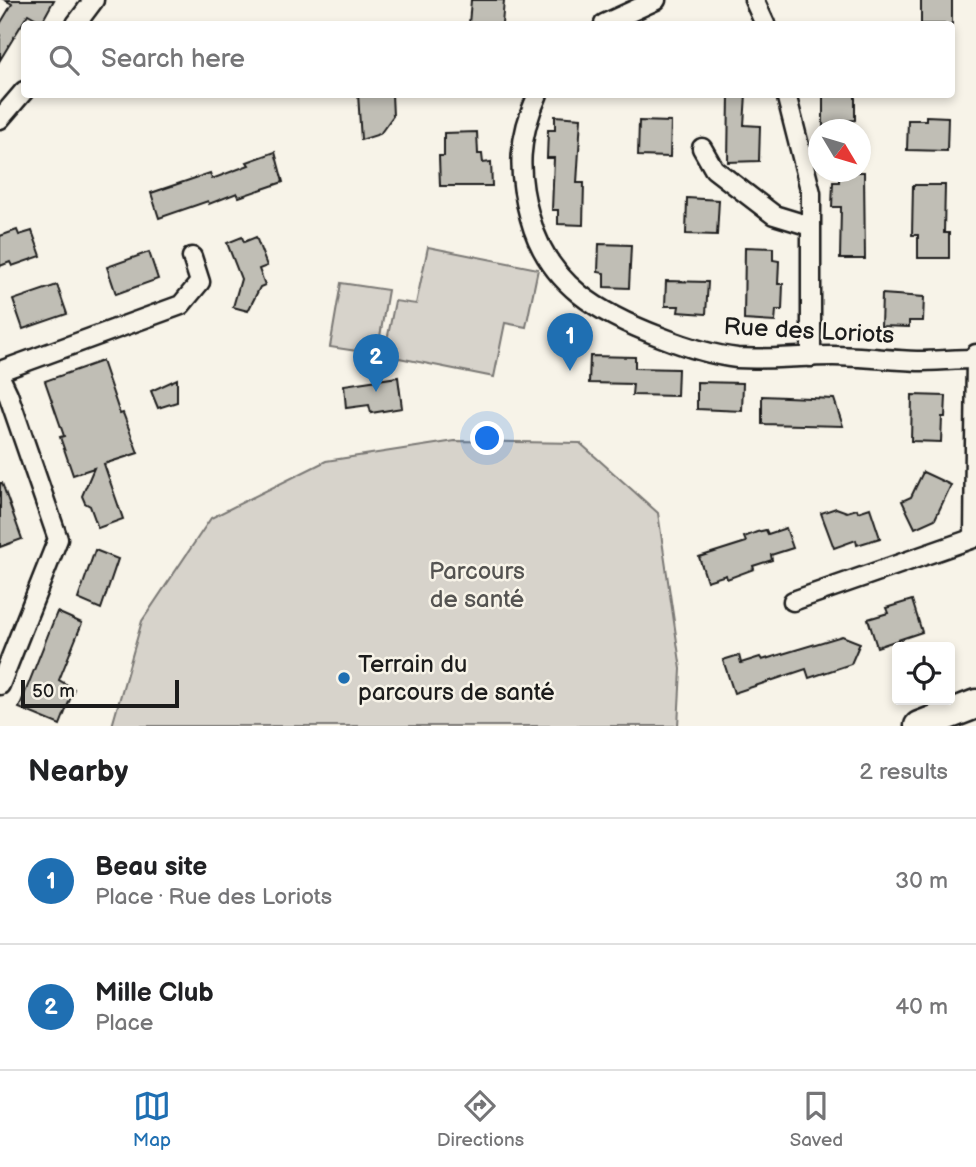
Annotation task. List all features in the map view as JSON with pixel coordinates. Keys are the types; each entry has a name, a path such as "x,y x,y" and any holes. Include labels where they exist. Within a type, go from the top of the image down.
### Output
{"main road":[{"path":"919,726 976,704"}],"street":[{"path":"78,21 94,0"},
{"path":"610,21 656,0"},
{"path":"754,0 764,21"},
{"path":"0,119 21,94"},
{"name":"Rue des Loriots","path":"537,98 522,140 520,171 533,230 561,277 600,311 680,344 737,358 917,360 976,357 974,538 793,601"},
{"path":"787,98 811,193 811,357"},
{"path":"702,148 714,169 774,215 810,226"},
{"path":"0,371 181,305 200,282 192,257"},
{"path":"0,377 58,539 0,685"}],"green space":[{"path":"428,247 538,269 526,327 505,323 494,377 384,355 395,301 416,304"},
{"path":"341,283 388,290 377,354 330,347"},
{"name":"Parcours de santé","path":"455,441 580,443 658,513 681,669 678,726 112,726 142,621 211,518 326,461"}],"building":[{"path":"5,0 54,0 43,21 28,14 21,21 21,26 0,60 0,24 12,4"},
{"path":"471,0 504,0 502,21 469,21"},
{"path":"921,0 952,0 952,21 921,21"},
{"path":"358,98 392,98 393,116 380,134 361,140"},
{"path":"729,98 746,98 744,125 760,126 759,161 728,162"},
{"path":"823,98 855,98 855,119 823,119"},
{"path":"555,116 581,118 577,183 584,183 583,225 558,224 558,210 552,210 554,158 547,158 548,130 555,130"},
{"path":"926,116 948,117 947,151 907,150 908,120 926,120"},
{"path":"639,121 671,122 670,157 638,156"},
{"path":"477,132 478,154 482,154 483,163 491,162 492,186 440,186 439,156 444,156 444,133"},
{"path":"275,152 283,182 239,197 237,193 209,204 208,201 159,218 151,193 210,173 212,179"},
{"path":"833,182 864,182 865,259 840,259 841,207 832,207"},
{"path":"913,185 945,185 944,233 949,233 949,258 918,258 918,235 912,235"},
{"path":"687,198 719,200 717,235 686,234"},
{"path":"17,230 19,235 32,231 41,256 12,266 10,262 0,266 0,236"},
{"path":"242,237 244,242 256,237 267,266 259,269 265,285 260,287 248,311 233,307 241,279 227,243"},
{"path":"599,244 631,245 629,288 604,287 604,273 598,272"},
{"path":"745,247 773,248 773,260 779,261 778,284 783,284 782,310 776,310 775,322 744,320"},
{"path":"149,252 158,279 116,294 107,267"},
{"path":"666,281 708,282 706,314 678,312 679,306 665,306"},
{"path":"57,285 67,314 23,329 13,300"},
{"path":"882,294 924,297 923,321 909,321 909,327 881,326"},
{"path":"590,356 635,357 635,368 678,369 677,396 632,395 633,384 589,383"},
{"path":"102,361 120,414 123,413 138,453 104,464 123,519 98,528 90,506 82,496 94,468 73,475 60,437 64,436 45,381"},
{"path":"398,377 402,408 371,413 369,405 346,408 344,385"},
{"path":"177,379 177,402 158,408 151,391"},
{"path":"697,382 743,383 742,411 697,409"},
{"path":"912,395 946,396 941,442 911,441"},
{"path":"762,396 834,399 843,426 762,424"},
{"path":"923,472 951,485 935,519 915,528 902,501 911,497"},
{"path":"0,483 22,539 0,547"},
{"path":"836,508 847,512 857,509 858,512 870,508 880,538 857,545 856,540 834,548 821,513"},
{"path":"786,528 793,548 771,555 772,560 753,566 754,569 727,579 726,575 707,581 699,557 746,542 744,537 757,532 766,530 768,534"},
{"path":"95,550 118,559 101,609 78,599"},
{"path":"912,600 922,632 877,647 868,619 888,613 886,608"},
{"path":"57,612 82,623 59,680 74,689 60,725 19,708"},
{"path":"842,636 860,643 851,664 809,678 806,669 734,693 723,660 739,655 741,663 760,657 762,660"}],"place":[{"name":"Beau site","path":"570,371"},
{"name":"Mille Club","path":"376,392"},
{"name":"Terrain du parcours de santé","path":"344,678"}]}
